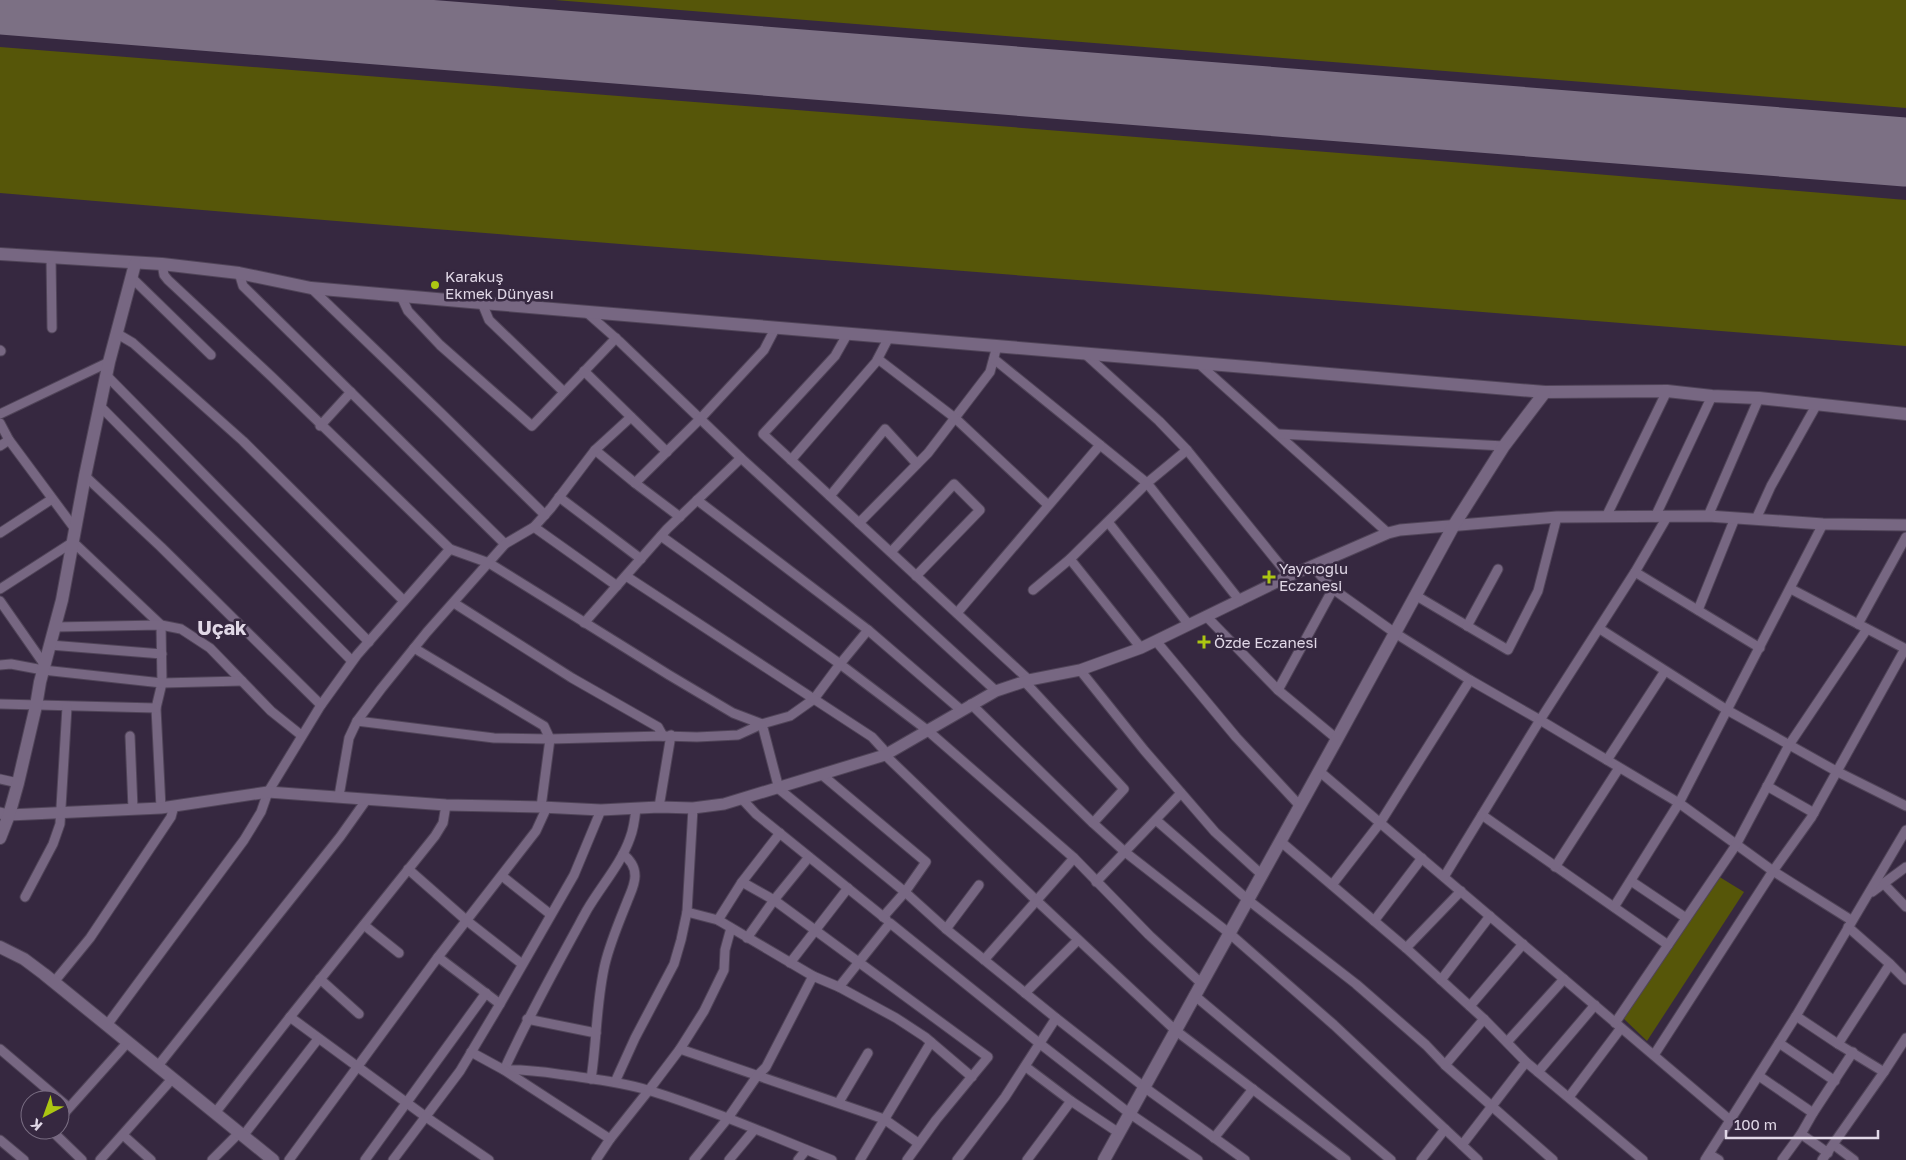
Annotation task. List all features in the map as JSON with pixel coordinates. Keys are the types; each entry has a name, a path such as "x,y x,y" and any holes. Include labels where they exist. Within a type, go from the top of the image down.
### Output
{"main road":[{"path":"0,254 135,264 162,264 239,273 311,288 482,303 1545,392 1667,391 1712,396 1759,398 1906,414"},
{"path":"0,838 5,814 18,783 55,627 109,362 135,264"},
{"path":"1104,1160 1454,525 1504,446 1545,392"},
{"path":"0,947 24,960 54,982 273,1160"}],"street":[{"path":"51,257 52,328"},
{"path":"162,264 164,275 168,280 272,377 320,426 450,549 488,563 733,713 762,724"},
{"path":"239,273 243,286 505,544"},
{"path":"132,278 211,355"},
{"path":"311,288 545,515"},
{"path":"401,296 408,311 440,345 532,426 616,338"},
{"path":"482,303 489,320 564,392"},
{"path":"584,311 616,338 741,458 996,691"},
{"path":"635,483 700,419 764,350 776,327"},
{"path":"116,333 134,343 243,441 404,601"},
{"path":"848,333 835,356 763,434 957,613 1027,681 1124,789 1093,823"},
{"path":"791,460 878,359 888,337"},
{"path":"859,523 917,464 955,418 990,372 997,346"},
{"path":"1084,353 1159,421 1187,450 1289,576"},
{"path":"878,359 955,418 1048,505"},
{"path":"994,359 1147,484 1240,601"},
{"path":"0,414 109,362"},
{"path":"1197,363 1388,533"},
{"path":"584,371 667,452"},
{"path":"107,376 369,642"},
{"path":"1606,517 1667,391"},
{"path":"320,426 351,392"},
{"path":"1655,517 1712,396"},
{"path":"1708,516 1759,398"},
{"path":"1756,519 1771,486 1817,404"},
{"path":"100,406 352,661"},
{"path":"339,796 348,738 357,721 414,648 505,544 534,527 595,450 631,417"},
{"path":"0,424 9,440 75,529"},
{"path":"830,496 885,429 917,464"},
{"path":"1279,434 1504,446"},
{"path":"0,446 9,440"},
{"path":"957,613 1100,445"},
{"path":"595,450 680,517"},
{"path":"1033,590 1070,559 1147,484 1187,450"},
{"path":"584,623 680,517 741,458"},
{"path":"85,476 162,546 321,705"},
{"path":"891,552 954,484 980,510 916,576"},
{"path":"559,497 641,559"},
{"path":"0,533 52,499"},
{"path":"697,500 868,630 961,710"},
{"path":"5,814 161,808 268,792 446,805 601,810 659,807 692,808 724,804 779,789 885,755 996,691 1027,681 1080,670 1141,648 1289,576 1388,533 1454,525 1557,517 1708,516 1823,524 1906,526"},
{"path":"1415,595 1508,650 1538,591 1557,517"},
{"path":"1444,877 1540,720 1600,629 1667,517"},
{"path":"1698,610 1735,518"},
{"path":"1108,522 1189,625"},
{"path":"1614,907 1679,803 1823,524"},
{"path":"534,527 618,586"},
{"path":"662,536 840,664 927,730 1074,858 1149,935 1202,982"},
{"path":"1858,624 1906,537"},
{"path":"0,589 73,542 161,625 162,683 156,708 161,808"},
{"path":"106,1025 244,840 261,812 268,792 301,735 352,661 450,549"},
{"path":"1070,559 1141,648"},
{"path":"1312,566 1333,589 1395,632 1470,680 1679,803 1773,872 1850,924 1906,980"},
{"path":"1467,626 1498,569"},
{"path":"1635,572 1760,648"},
{"path":"626,576 872,737 883,749 885,755 1175,1030 1346,1160"},
{"path":"1278,690 1333,589"},
{"path":"1654,1055 1773,872 1814,813 1905,649 1791,589"},
{"path":"0,601 44,667"},
{"path":"454,603 572,678 658,727 667,736"},
{"path":"1206,616 1278,690 1337,739"},
{"path":"55,627 161,625 180,630 210,648 271,710 301,735"},
{"path":"1600,629 1727,710 1836,771 1906,806"},
{"path":"1569,1097 1736,845 1790,745 1867,629"},
{"path":"357,721 494,738 550,739 667,736 697,738 738,735 762,724 790,716 814,699 868,630"},
{"path":"1156,641 1236,738 1300,806"},
{"path":"50,645 162,654"},
{"path":"289,1160 438,957 536,832 544,807 550,739 544,726 414,648"},
{"path":"0,665 44,667 162,683 242,681"},
{"path":"1080,670 1144,750 1215,832 1262,874"},
{"path":"1607,760 1665,671"},
{"path":"1332,885 1380,823 1470,680"},
{"path":"0,704 156,708"},
{"path":"972,704 1093,823 1126,852 1229,933 1334,1025 1478,1160"},
{"path":"25,897 57,834 61,811 67,707"},
{"path":"762,724 779,789 1056,1018 1144,1087 1244,1160"},
{"path":"130,736 133,809"},
{"path":"659,807 667,736"},
{"path":"1555,867 1620,768"},
{"path":"1319,771 1731,1121"},
{"path":"821,774 926,862 858,963 839,986"},
{"path":"0,779 18,783"},
{"path":"1767,786 1814,813"},
{"path":"1096,882 1181,793"},
{"path":"157,1067 340,837 367,799"},
{"path":"742,800 756,814 1039,1043 1129,1113 1198,1160"},
{"path":"215,1113 440,830 445,816 446,805"},
{"path":"54,982 90,938 171,818 174,806"},
{"path":"504,1070 527,1019 590,905 631,837 636,808"},
{"path":"615,1082 635,1038 674,964 687,912 692,808"},
{"path":"393,1160 460,1071 500,1004 574,875 601,810"},
{"path":"1482,814 1668,945"},
{"path":"1156,820 1248,900 1356,984 1553,1160"},
{"path":"1719,1160 1707,1157 1796,1016 1906,830"},
{"path":"718,920 742,882 780,833"},
{"path":"1280,841 1406,948 1484,1019 1526,1062 1643,1160"},
{"path":"591,1079 601,989 607,958 635,882 632,862 622,854"},
{"path":"747,938 774,900 809,857"},
{"path":"984,960 1074,858"},
{"path":"1374,921 1422,858"},
{"path":"1867,896 1906,867"},
{"path":"408,869 466,920 522,964"},
{"path":"502,876 550,914"},
{"path":"1631,881 1686,918"},
{"path":"742,882 774,900 988,1058 918,1143 907,1160"},
{"path":"1883,883 1906,907"},
{"path":"946,929 979,885"},
{"path":"790,963 848,888"},
{"path":"1406,948 1461,892"},
{"path":"687,912 718,920 813,976 839,986 896,1018 931,1042 972,1077"},
{"path":"1441,980 1490,916"},
{"path":"364,925 399,953"},
{"path":"596,1160 610,1139 680,1049 704,1011 724,970 725,950 731,928"},
{"path":"1025,993 1078,940"},
{"path":"1470,1006 1523,944"},
{"path":"438,957 500,1004"},
{"path":"1838,1044 1890,964"},
{"path":"694,1160 766,1067 813,976"},
{"path":"320,979 359,1014"},
{"path":"1507,1042 1564,980"},
{"path":"365,1160 486,993"},
{"path":"1194,996 1385,1158"},
{"path":"1538,1072 1595,1005"},
{"path":"1796,1016 1884,1072"},
{"path":"290,1017 426,1117 489,1160"},
{"path":"957,1160 1026,1067 1056,1018"},
{"path":"527,1019 596,1033"},
{"path":"1445,1065 1484,1019"},
{"path":"1801,1134 1825,1156 1906,1038"},
{"path":"212,1160 241,1135 318,1039"},
{"path":"70,1105 127,1042"},
{"path":"860,1160 931,1042"},
{"path":"1779,1043 1835,1081"},
{"path":"0,1049 48,1090"},
{"path":"680,1049 884,1119 918,1143"},
{"path":"471,1052 504,1070 610,1139"},
{"path":"1782,1160 1801,1134 1813,1112 1853,1052"},
{"path":"839,1102 868,1054"},
{"path":"1462,1145 1526,1062"},
{"path":"1026,1067 1071,1101 1119,1133"},
{"path":"504,1070 520,1069 615,1082 650,1090 728,1118 832,1160"},
{"path":"1759,1076 1813,1112"},
{"path":"100,1160 172,1079"},
{"path":"1214,1138 1253,1089"},
{"path":"1027,1160 1071,1101"},
{"path":"1422,1160 1445,1129"},
{"path":"729,1160 754,1130"},
{"path":"123,1135 152,1160"},
{"path":"0,1140 24,1160"},
{"path":"62,1140 82,1160"},
{"path":"1834,1145 1854,1160"},
{"path":"798,1160 806,1150"}],"shaded area":[{"path":"555,0 1906,0 1906,108 1809,100"},
{"path":"0,47 1428,160 1906,200 1906,346 0,193"},
{"path":"1713,873 1744,892 1647,1041 1623,1018"}],"taxiway":[{"path":"352,28 382,22 393,14 404,0"},
{"path":"413,0 425,22 434,30 446,36"}],"runway":[{"path":"0,0 1906,152"}],"place":[{"name":"Karakuş Ekmek Dünyası","path":"435,285"},
{"name":"Yaycıoğlu Eczanesi","path":"1269,577"},
{"name":"Özde Eczanesi","path":"1204,642"}],"district":[{"name":"Uçak","path":"222,627"}]}
